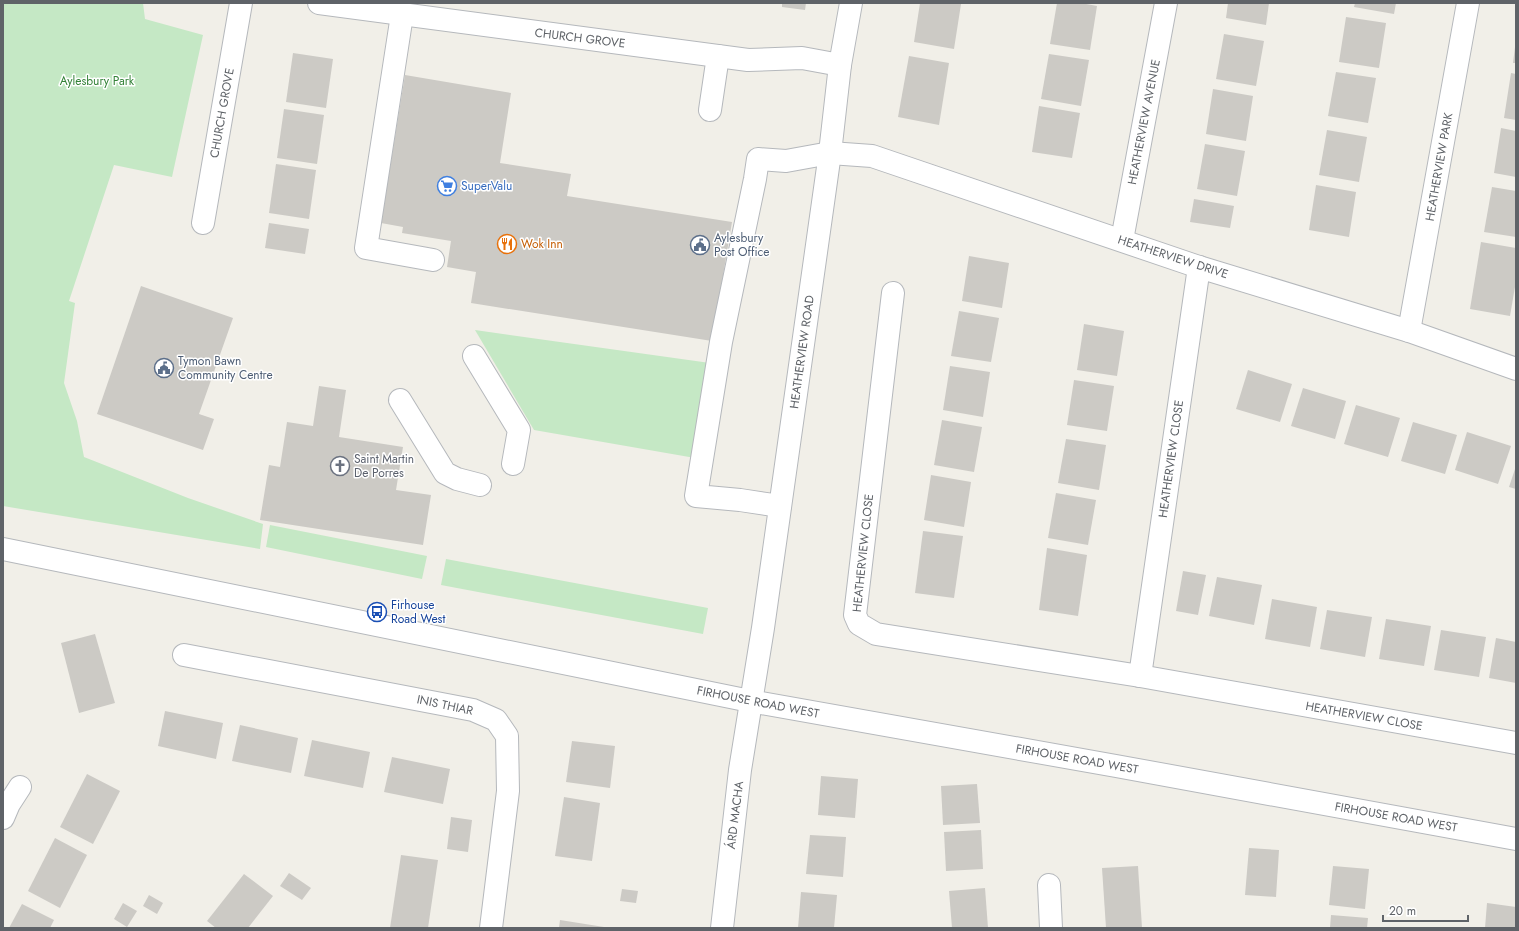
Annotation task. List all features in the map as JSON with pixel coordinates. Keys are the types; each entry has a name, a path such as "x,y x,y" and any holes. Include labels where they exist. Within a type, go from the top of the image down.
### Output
{"street":[{"name":"CHURCH GROVE","path":"203,222 241,3"},
{"name":"CHURCH GROVE","path":"320,3 748,60 802,58 840,65"},
{"name":"HEATHERVIEW ROAD","path":"750,701 763,628 830,153 840,65 851,3"},
{"name":"HEATHERVIEW AVENUE","path":"1122,240 1166,3"},
{"name":"HEATHERVIEW PARK","path":"1409,331 1468,3"},
{"path":"402,15 366,248 433,260"},
{"path":"710,110 718,56"},
{"name":"HEATHERVIEW DRIVE","path":"780,506 740,500 696,496 721,342 758,159 786,161 830,153 872,156 1199,267 1409,331 1516,368"},
{"name":"HEATHERVIEW CLOSE","path":"1140,676 1199,267"},
{"name":"HEATHERVIEW CLOSE","path":"893,293 855,615 860,624 876,634 1140,676 1516,743"},
{"path":"474,356 519,430 513,464"},
{"path":"400,400 445,473 457,479 480,485"},
{"name":"FIRHOUSE ROAD WEST","path":"3,549 750,701 1516,839"},
{"name":"INIS THIAR","path":"184,655 473,710 496,720 507,736 508,791 491,928"},
{"name":"ÁRD MACHA","path":"722,928 740,770 750,701"},
{"path":"3,818 9,804 20,787"},
{"path":"1049,885 1052,928"}],"green space":[{"name":"Aylesbury Park","path":"3,3 143,3 145,19 203,35 172,177 114,165 69,301 75,303 64,383 77,421 84,457 188,498 263,524 260,549 3,506"},
{"path":"475,330 710,363 695,458 534,430"},
{"path":"270,525 427,556 422,579 266,547"},
{"path":"446,559 708,608 703,634 441,585"}],"building":[{"path":"782,3 806,3 805,10 782,7"},
{"path":"920,3 961,4 954,49 914,42"},
{"path":"1057,3 1081,3 1097,6 1090,50 1050,44"},
{"path":"1228,3 1269,3 1266,25 1226,18"},
{"path":"1355,3 1396,3 1394,14 1354,7"},
{"path":"1346,17 1386,23 1379,68 1339,62"},
{"path":"1224,34 1264,41 1256,86 1216,79"},
{"path":"1515,47 1516,63 1513,63"},
{"path":"293,53 333,59 326,108 286,102"},
{"path":"1049,54 1089,60 1081,106 1041,99"},
{"path":"909,56 949,63 939,125 898,117"},
{"path":"1336,72 1376,78 1368,123 1328,116"},
{"path":"1511,73 1516,74 1516,120 1504,118"},
{"path":"405,75 511,93 500,163 571,174 567,196 732,222 712,341 471,303 476,272 447,267 451,241 402,233 403,227 381,223"},
{"path":"1213,89 1253,96 1246,141 1206,134"},
{"path":"1039,106 1080,113 1072,158 1032,152"},
{"path":"284,109 324,115 317,164 277,158"},
{"path":"1501,128 1516,131 1516,177 1494,173"},
{"path":"1327,130 1367,137 1359,182 1319,175"},
{"path":"1205,144 1245,151 1237,196 1197,189"},
{"path":"276,164 316,170 309,219 269,213"},
{"path":"1316,185 1356,192 1349,237 1309,230"},
{"path":"1492,187 1516,191 1516,237 1484,232"},
{"path":"1194,199 1234,206 1230,228 1190,222"},
{"path":"269,223 309,229 305,254 265,248"},
{"path":"1481,242 1516,248 1516,281 1510,316 1470,309"},
{"path":"969,256 1009,263 1002,308 962,301"},
{"name":"Tymon Bawn Community Centre","path":"141,286 233,318 199,414 214,419 203,450 97,414"},
{"path":"959,311 999,318 991,362 951,356"},
{"path":"1084,324 1124,331 1117,376 1077,370"},
{"path":"950,366 990,372 983,417 943,410"},
{"path":"1248,370 1292,384 1280,422 1236,409"},
{"path":"1074,380 1114,386 1107,431 1067,425"},
{"name":"Saint Martin De Porres","path":"319,386 346,390 339,437 403,447 396,490 431,495 423,545 260,520 269,465 280,467 287,422 313,426"},
{"path":"1303,388 1346,401 1335,439 1291,426"},
{"path":"1356,405 1400,418 1388,457 1344,444"},
{"path":"942,420 982,427 974,472 934,465"},
{"path":"1413,422 1457,435 1445,474 1401,461"},
{"path":"1467,432 1511,446 1498,484 1455,470"},
{"path":"1066,439 1106,445 1099,490 1058,483"},
{"path":"1516,466 1516,489 1509,487"},
{"path":"931,475 971,482 964,527 924,520"},
{"path":"1056,493 1096,500 1088,545 1048,538"},
{"path":"923,531 963,536 954,598 915,593"},
{"path":"1047,548 1087,555 1078,616 1039,610"},
{"path":"1183,571 1206,575 1198,615 1176,611"},
{"path":"1217,577 1262,585 1254,625 1209,616"},
{"path":"1272,599 1317,607 1310,647 1265,639"},
{"path":"1327,610 1372,617 1365,657 1320,649"},
{"path":"1386,619 1431,626 1424,666 1379,659"},
{"path":"1441,630 1486,637 1479,677 1434,670"},
{"path":"95,634 115,703 79,713 61,643"},
{"path":"1496,638 1516,642 1516,683 1489,678"},
{"path":"165,711 223,723 216,759 158,746"},
{"path":"240,725 298,738 291,773 232,761"},
{"path":"312,740 370,752 363,788 304,776"},
{"path":"572,741 615,746 610,788 566,782"},
{"path":"392,757 450,769 443,804 384,792"},
{"path":"87,774 120,791 93,844 60,827"},
{"path":"821,776 858,779 855,818 818,815"},
{"path":"977,784 980,823 943,825 941,786"},
{"path":"564,797 600,803 592,861 555,856"},
{"path":"451,817 472,820 468,852 447,849"},
{"path":"981,830 983,869 946,871 944,832"},
{"path":"810,835 846,837 843,877 806,874"},
{"path":"55,838 87,855 60,908 28,891"},
{"path":"1249,848 1279,850 1276,897 1245,895"},
{"path":"401,855 438,860 428,928 390,928"},
{"path":"1138,866 1142,928 1106,928 1102,868"},
{"path":"1333,866 1369,869 1365,909 1329,905"},
{"path":"289,873 311,888 302,900 280,886"},
{"path":"244,874 273,896 248,928 216,928 207,921"},
{"path":"985,888 988,928 952,928 949,891"},
{"path":"622,889 638,891 636,903 620,901"},
{"path":"801,892 837,895 834,928 798,928"},
{"path":"149,895 163,903 157,914 143,906"},
{"path":"123,903 137,911 127,927 114,919"},
{"path":"1487,903 1516,907 1516,928 1485,928"},
{"path":"22,904 54,920 50,928 9,928"},
{"path":"1331,915 1368,918 1367,928 1330,928"},
{"path":"560,920 604,927 559,928"}],"place":[{"name":"SuperValu","path":"447,186"},
{"name":"Wok Inn","path":"507,244"},
{"name":"Aylesbury Post Office","path":"700,245"},
{"name":"Tymon Bawn Community Centre","path":"164,368"},
{"name":"Saint Martin De Porres","path":"340,466"},
{"name":"Firhouse Road West","path":"377,612"}]}
